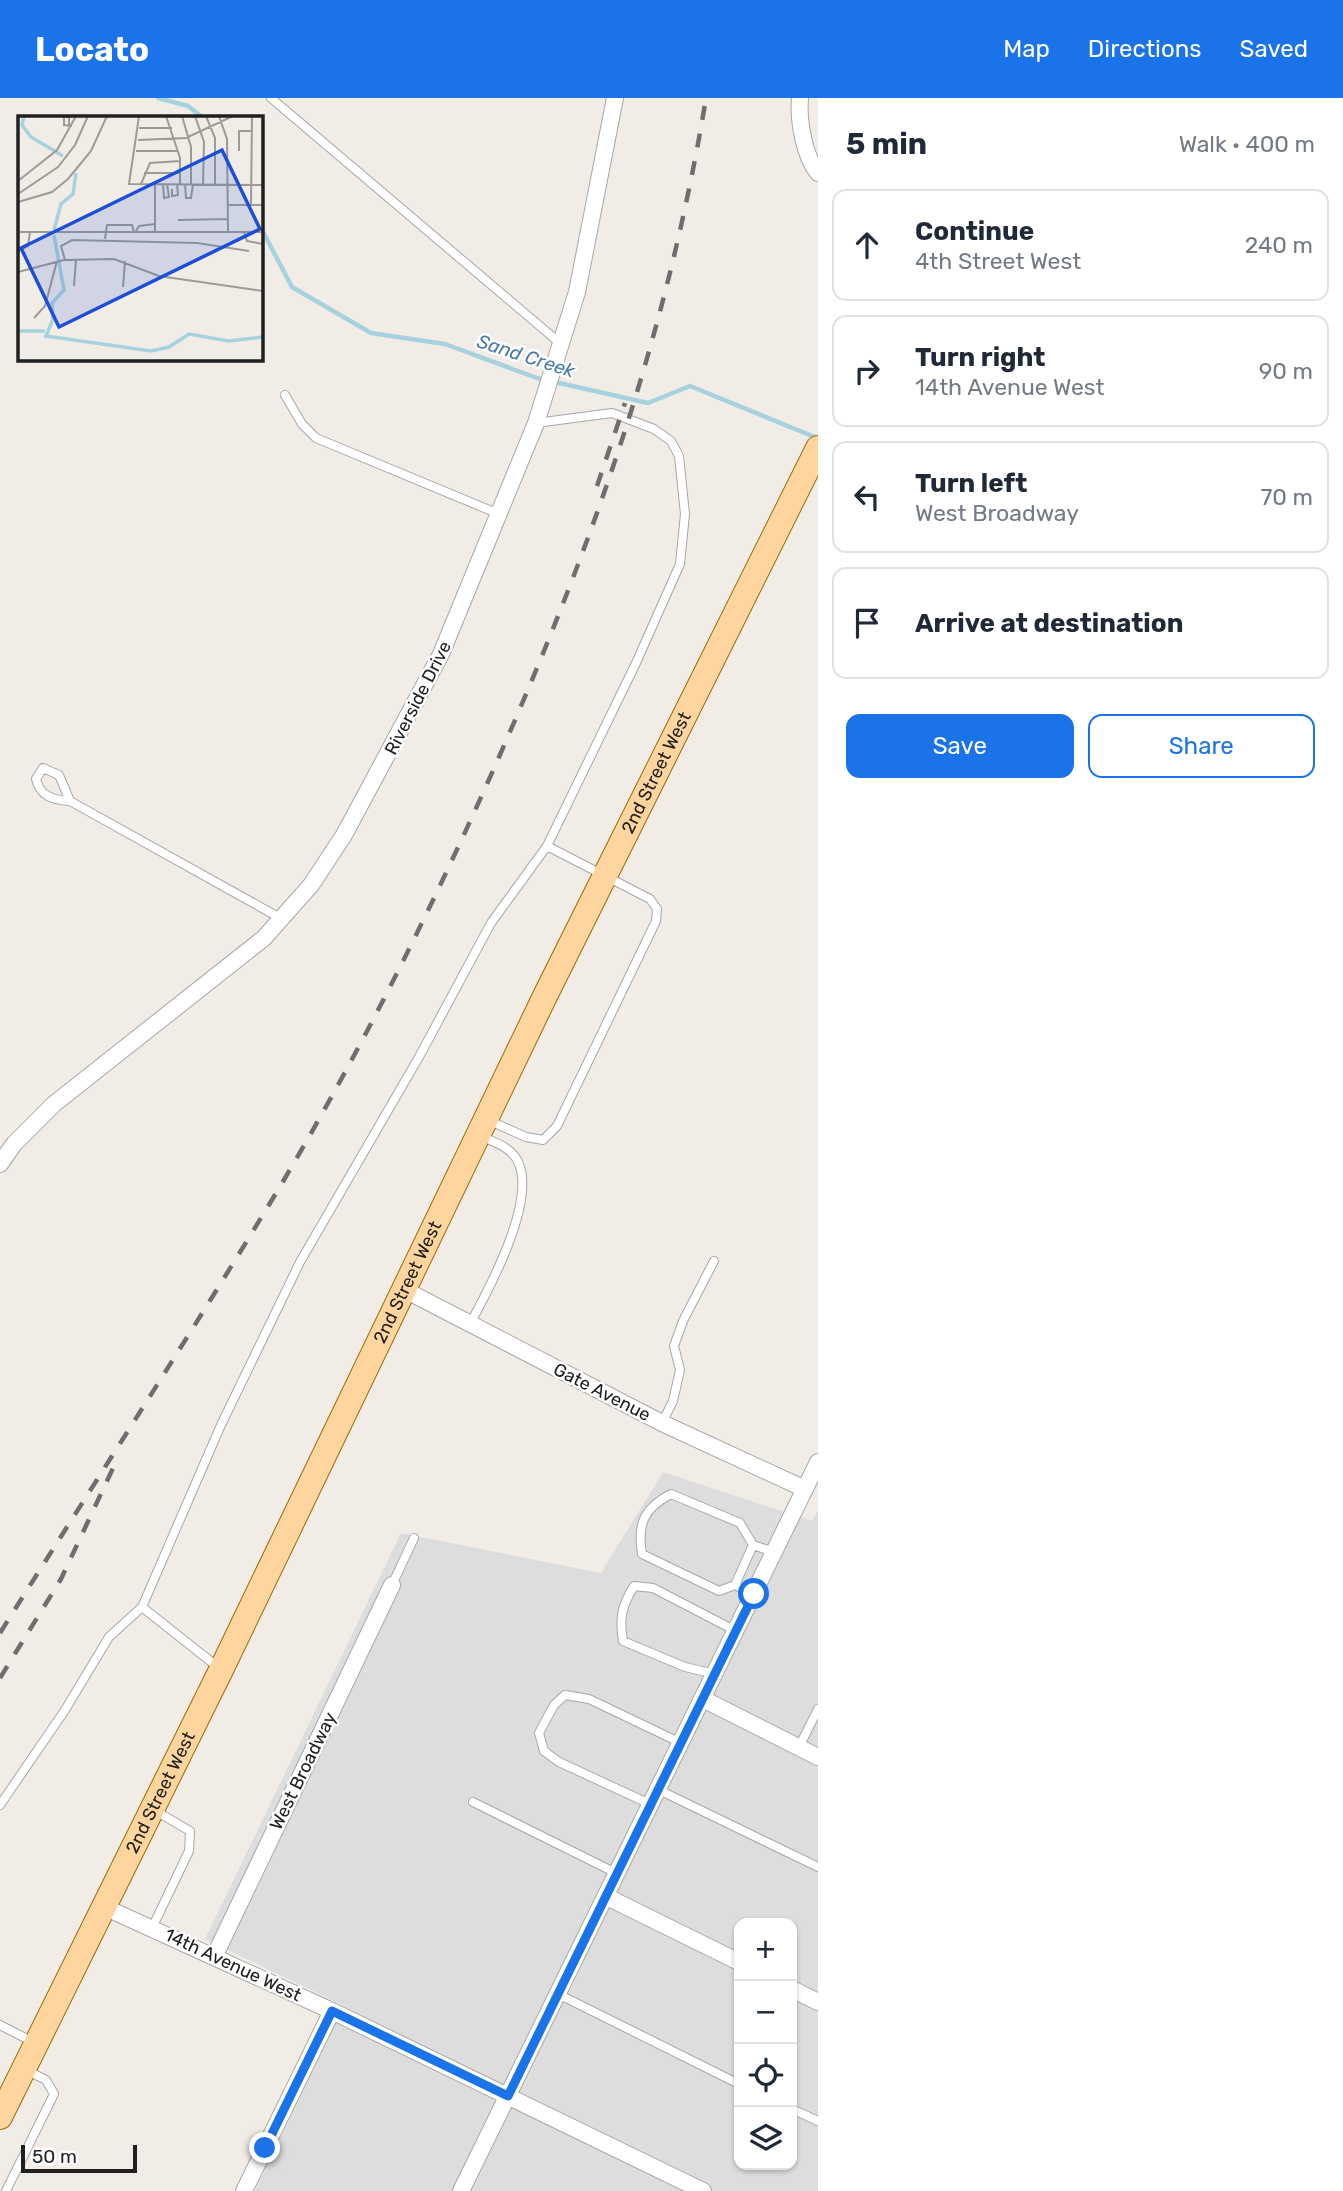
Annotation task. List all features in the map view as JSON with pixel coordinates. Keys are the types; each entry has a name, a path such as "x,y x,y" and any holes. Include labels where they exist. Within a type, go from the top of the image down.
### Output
{"main road":[{"name":"2nd Street West","path":"0,2117 150,1808 221,1670 482,1127 814,455"}],"street":[{"name":"Riverside Drive","path":"0,1164 54,1104 264,939 328,861 391,751 451,633 536,423 582,271 615,98"},
{"path":"800,98 799,110 811,164 818,173"},
{"name":"Gate Avenue","path":"403,1289 663,1423 805,1489"},
{"path":"461,2191 818,1462"},
{"name":"West Broadway","path":"214,1957 392,1585"},
{"path":"703,1699 818,1757"},
{"path":"607,1896 734,1960"},
{"name":"14th Avenue West","path":"102,1906 332,2011 703,2191"},
{"path":"797,1992 818,2002"},
{"path":"244,2191 332,2011"}],"lane":[{"path":"271,98 561,344"},
{"path":"285,395 302,424 316,438 499,514"},
{"path":"0,1805 65,1710 109,1637 142,1607 221,1425 300,1262 419,1057 491,923 547,846 636,663 680,564 685,514 679,456 671,441 654,429 612,413 536,423"},
{"path":"70,801 60,775 43,768 36,779 41,791 54,800 70,801 282,919"},
{"path":"482,1127 543,1140 557,1126 656,921 657,909 650,899 547,846"},
{"path":"470,1324 499,1271 516,1225 521,1185 520,1164 507,1148 482,1127"},
{"path":"663,1423 673,1401 680,1370 674,1346 683,1321 714,1261"},
{"path":"753,1545 735,1585 719,1591 642,1554 639,1535 652,1505 671,1494 740,1523 753,1545 774,1552"},
{"path":"392,1585 414,1538"},
{"path":"735,1585 754,1594"},
{"path":"715,1674 685,1667 623,1641 619,1621 625,1600 634,1586 653,1588 736,1631"},
{"path":"142,1607 221,1670"},
{"path":"681,1743 589,1699 565,1695 554,1705 539,1733 544,1751 559,1762 655,1797 818,1867"},
{"path":"799,1748 818,1709"},
{"path":"473,1802 618,1874"},
{"path":"150,1808 190,1831 189,1851 152,1928"},
{"path":"558,1994 734,2082"},
{"path":"0,2025 35,2044"},
{"path":"6,2191 54,2094 46,2080 24,2068"},
{"path":"797,2112 818,2122"}],"shaded area":[{"path":"663,1472 812,1521 818,1510 818,2191 255,2191 344,2006 205,1939 401,1533 601,1573"}],"waterway":[{"name":"Sand Creek","path":"158,98 188,106 201,116"},
{"name":"Sand Creek","path":"262,230 292,287 371,333 445,344 537,378 648,403 690,386 817,438"}],"railway":[{"path":"0,1633 297,1158 389,989 473,815 566,595 624,434 671,270 706,98"},
{"path":"597,486 625,403"},
{"path":"0,1678 61,1579 114,1466"}],"route":[{"path":"265,2148 332,2011 508,2096 754,1594"}]}
